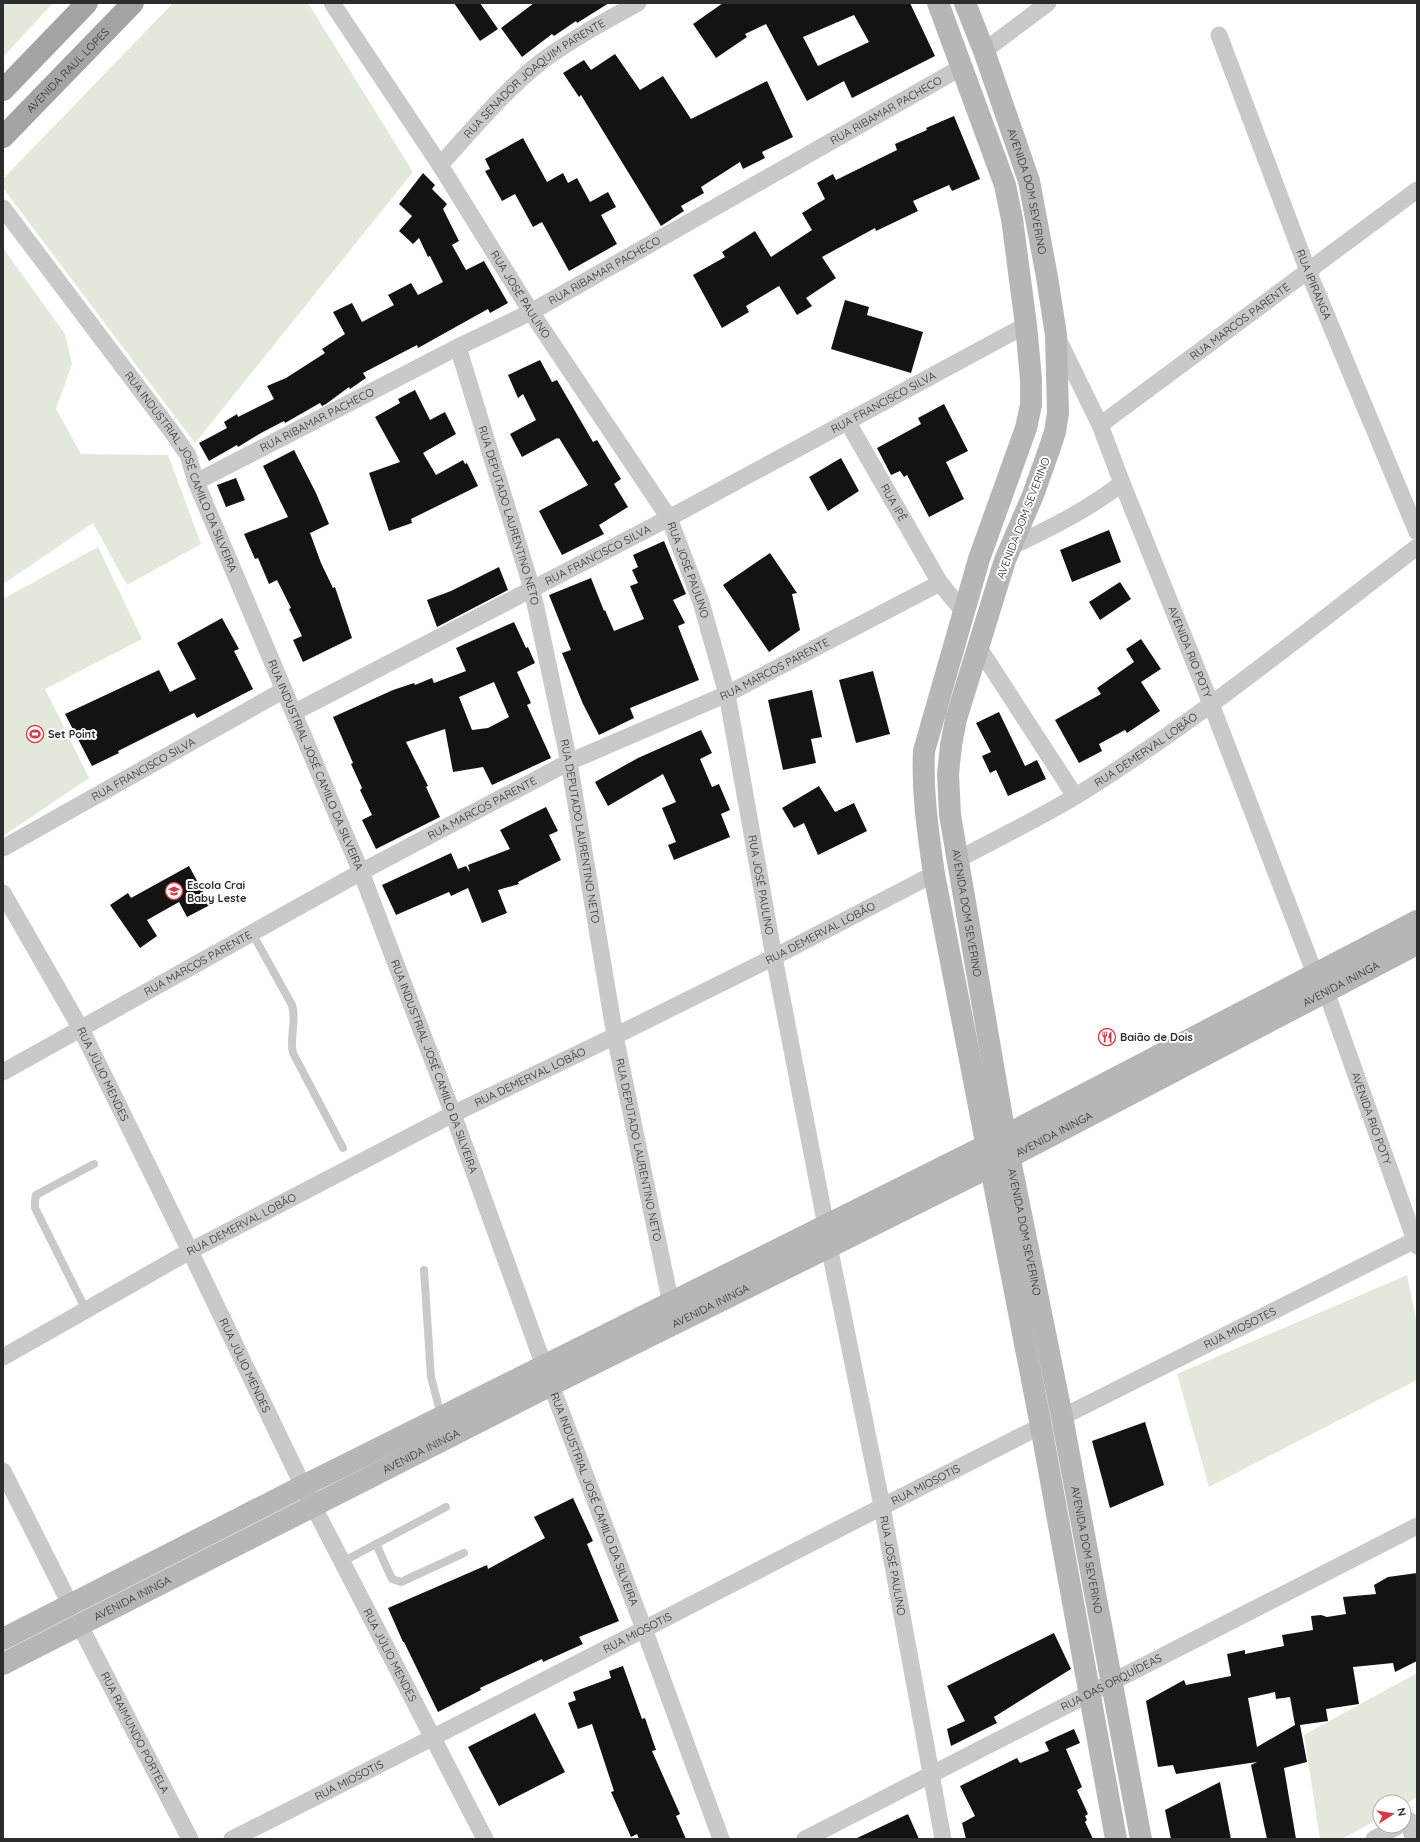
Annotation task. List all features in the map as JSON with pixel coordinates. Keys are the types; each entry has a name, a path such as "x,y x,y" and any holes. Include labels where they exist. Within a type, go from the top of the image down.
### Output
{"main road":[{"path":"3,90 87,3"},
{"name":"AVENIDA RAUL LOPES","path":"3,137 133,3"},
{"name":"AVENIDA DOM SEVERINO","path":"938,3 1005,185 1012,219 1026,325 1031,378 1031,405 1026,428 979,559 963,612 924,751 922,780 924,807 934,874 996,1140"},
{"name":"AVENIDA DOM SEVERINO","path":"966,3 1029,181 1048,277 1056,335 1058,400 1055,432 1033,495 1005,560 956,719 951,745 948,774 950,815 996,1140 1041,1426 1091,1692 1116,1839"},
{"name":"AVENIDA ININGA","path":"828,1236 1000,1162 1320,982 1417,921"},
{"name":"AVENIDA ININGA","path":"3,1664 313,1506 548,1375 828,1236 996,1140 1320,982 1417,944"},
{"name":"AVENIDA DOM SEVERINO","path":"1000,1162 1062,1417 1141,1839"},
{"name":"AVENIDA ININGA","path":"3,1639 303,1486 441,1418 548,1375"}],"street":[{"name":"RUA JOSÉ PAULINO","path":"332,3 440,165 531,312 669,518 701,602 727,694 774,957 882,1506 930,1775 943,1839"},
{"name":"RUA SENADOR JOAQUIM PARENTE","path":"440,165 515,84 541,62 570,42 638,3"},
{"path":"984,51 1048,3"},
{"name":"RUA IPIRANGA","path":"1219,35 1308,271 1417,532"},
{"name":"RUA RIBAMAR PACHECO","path":"196,482 458,347 531,312 962,67"},
{"name":"RUA MARCOS PARENTE","path":"1100,424 1417,190"},
{"name":"RUA INDUSTRIAL JOSÉ CAMILO DA SILVEIRA","path":"3,208 188,455 196,482 284,690 295,712 361,872 453,1114 548,1375 644,1629 721,1839"},
{"name":"RUA FRANCISCO SILVA","path":"295,712 669,518 1026,325"},
{"name":"AVENIDA RIO POTY","path":"1056,335 1100,424 1320,982 1417,1241"},
{"name":"RUA DEPUTADO LAURENTINO NETO","path":"458,347 532,589 569,762 615,1036 674,1313"},
{"name":"RUA IPÊ","path":"847,421 940,584"},
{"path":"1011,547 1079,513 1102,499 1122,483"},
{"name":"RUA DEMERVAL LOBÃO","path":"957,860 1075,796 1145,751 1211,704 1417,547"},
{"path":"940,584 963,612"},
{"name":"RUA MARCOS PARENTE","path":"3,1072 361,872 569,762 727,694 940,584"},
{"path":"979,648 1075,796"},
{"name":"RUA FRANCISCO SILVA","path":"3,848 284,690"},
{"name":"RUA DEMERVAL LOBÃO","path":"3,1357 190,1251 453,1114 774,957 934,874"},
{"name":"RUA JÚLIO MENDES","path":"3,893 81,1029 303,1486 485,1839"},
{"name":"RUA MIOSOTES","path":"1062,1417 1417,1241"},
{"name":"RUA MIOSOTIS","path":"232,1839 433,1739 882,1506 1041,1426"},
{"path":"3,1471 70,1604"},
{"name":"RUA DAS ORQUÍDEAS","path":"805,1839 1417,1526"},
{"name":"RUA RAIMUNDO PORTELA","path":"80,1626 190,1839"},
{"path":"1374,1839 1383,1834"}],"lane":[{"path":"252,933 292,1005 295,1014 291,1037 292,1053 343,1148"},
{"path":"86,1310 35,1208 34,1201 36,1196 94,1164"},
{"path":"424,1270 431,1376 441,1418"},
{"path":"342,1562 446,1507"},
{"path":"376,1544 392,1579 397,1582 401,1582 464,1553"}],"green space":[{"path":"3,3 53,3 3,57"},
{"path":"173,3 308,3 413,172 195,443 3,188 3,179"},
{"path":"3,248 65,334 72,364 56,409 81,454 168,455 201,544 127,585 93,523 3,584"},
{"name":"Set Point","path":"98,547 142,639 45,689 89,778 3,836 3,599"},
{"path":"1407,1275 1417,1324 1417,1380 1209,1487 1177,1374"},
{"path":"1417,1673 1417,1797 1412,1800 1412,1794 1372,1794 1372,1822 1342,1839 1320,1839 1304,1735"}],"building":[{"path":"454,3 480,3 498,29 480,41"},
{"path":"534,3 609,3 577,23 576,21 554,36 552,34 522,57 501,28"},
{"path":"723,3 910,3 935,56 852,98 844,81 807,101 766,24 745,34 747,37 716,58 693,24","holes":["854,15 869,42 818,66 803,37"]},
{"path":"615,54 640,90 663,76 691,119 767,81 793,137 762,152 765,158 743,169 740,162 701,187 704,193 681,206 684,211 661,226 581,95 579,97 563,73 584,60 591,70"},
{"path":"954,116 980,179 952,191 949,185 913,201 918,211 876,231 875,228 822,257 836,278 806,298 812,306 797,315 779,286 746,306 749,312 722,328 693,275 725,257 722,252 755,231 771,257 812,230 802,213 825,199 817,183 833,174 836,180 897,150 895,144"},
{"path":"523,138 547,182 563,173 568,183 577,178 590,202 608,192 616,207 601,215 617,244 569,271 542,222 533,227 515,194 502,201 485,171 490,169 485,159"},
{"path":"423,173 435,185 432,189 447,204 443,209 459,241 452,245 466,270 484,261 508,303 490,313 488,309 418,348 417,345 363,373 366,378 350,389 349,387 326,404 322,406 320,403 285,423 284,421 238,447 237,445 209,461 199,443 227,428 224,422 237,414 238,417 274,399 267,386 286,378 325,353 322,349 345,334 333,312 352,303 362,322 394,305 388,295 411,283 418,295 443,282 419,238 413,244 399,231 412,216 399,204"},
{"path":"845,300 869,307 867,315 923,332 911,373 831,349"},
{"path":"540,360 552,382 557,380 593,442 597,440 621,479 614,484 628,507 599,525 604,534 562,555 539,511 588,485 559,438 522,457 510,434 536,420 523,394 518,398 508,375"},
{"path":"415,390 430,420 445,412 456,434 423,453 436,475 463,460 465,464 467,463 478,486 411,519 412,523 389,531 369,473 400,462 375,417 400,403 398,399"},
{"path":"944,404 968,451 946,462 964,499 929,517 907,475 904,477 900,471 891,475 877,448 921,424 918,418"},
{"path":"294,450 316,493 329,524 310,533 321,563 333,588 335,587 352,638 303,662 293,640 302,636 289,609 291,608 277,580 269,584 258,558 255,559 244,534 288,517 263,466"},
{"path":"841,458 859,491 828,511 809,477"},
{"path":"236,478 245,500 226,507 217,485"},
{"path":"1109,530 1121,562 1072,582 1060,550"},
{"path":"664,541 686,594 673,600 685,623 678,626 699,680 630,708 634,718 599,735 583,704 562,653 571,650 549,595 591,578 604,611 605,610 614,631 644,619 630,586 638,583 632,570 638,567 633,555"},
{"path":"770,553 797,593 792,594 800,630 769,652 723,585"},
{"path":"499,567 508,590 437,627 427,600 451,591"},
{"path":"1120,582 1131,599 1100,620 1089,602"},
{"path":"222,618 239,649 234,651 253,689 197,718 194,713 118,751 119,753 92,766 65,714 159,670 170,692 196,679 177,643"},
{"path":"514,622 535,663 517,672 531,703 527,705 551,758 492,785 483,767 453,772 445,729 406,742 428,786 426,787 440,817 376,849 362,820 372,815 360,790 362,788 351,764 353,763 333,717 393,690 414,683 415,685 432,678 434,683 466,671 456,648","holes":["494,682 509,717 488,728 472,730 459,697"]},
{"path":"1141,639 1161,669 1141,682 1160,711 1127,733 1125,730 1099,744 1102,751 1079,763 1055,720 1101,694 1097,688 1134,662 1126,649"},
{"path":"873,671 890,734 856,743 839,680"},
{"path":"812,690 822,737 811,739 816,763 783,770 768,700"},
{"path":"999,712 1025,766 1037,760 1046,779 1008,796 996,770 990,773 982,756 991,752 976,723"},
{"path":"701,730 712,753 700,759 712,787 719,784 730,810 721,814 730,837 674,860 668,845 676,842 662,808 676,802 663,774 608,806 595,782 638,758"},
{"path":"819,786 835,812 854,803 867,831 818,855 804,823 794,828 782,808"},
{"path":"546,807 558,831 549,835 561,860 518,882 519,884 498,890 507,913 482,923 468,888 451,896 449,892 396,915 382,885 451,853 458,869 466,866 470,872 468,865 510,849 500,830"},
{"path":"189,866 210,905 187,917 179,902 147,920 157,936 140,948 110,905 128,893 131,898"},
{"path":"1145,1422 1164,1485 1110,1508 1092,1441"},
{"path":"573,1498 593,1541 587,1544 619,1621 579,1637 583,1644 543,1662 542,1659 480,1688 481,1690 438,1712 403,1642 388,1608 487,1565 488,1569 545,1538 534,1517"},
{"path":"1417,1573 1417,1661 1395,1672 1393,1663 1353,1667 1359,1704 1326,1709 1328,1721 1300,1725 1307,1762 1284,1768 1296,1839 1267,1839 1251,1765 1257,1762 1176,1774 1173,1765 1158,1767 1146,1701 1184,1680 1186,1685 1231,1676 1227,1654 1245,1650 1245,1654 1284,1646 1282,1635 1313,1630 1311,1616 1321,1615 1327,1617 1346,1614 1343,1597 1376,1594 1374,1585 1388,1577","holes":["1275,1692 1276,1699 1290,1697 1295,1725 1257,1747 1248,1698"]},
{"path":"1054,1633 1071,1669 994,1717 997,1723 951,1746 947,1729 965,1721 947,1686"},
{"path":"623,1666 642,1719 645,1718 656,1750 652,1751 680,1814 676,1816 686,1839 639,1839 637,1834 631,1837 611,1792 614,1791 592,1724 578,1729 568,1703 576,1700 573,1692 611,1678 609,1671"},
{"path":"535,1713 565,1772 499,1806 468,1747"},
{"path":"1074,1729 1080,1743 1066,1749 1082,1787 1077,1790 1088,1814 1085,1816 1087,1820 1085,1822 1093,1839 966,1839 962,1823 975,1816 960,1786 1017,1758 1020,1763 1049,1751 1045,1742"},
{"path":"1220,1782 1231,1839 1171,1839 1165,1810"},
{"path":"908,1814 919,1839 855,1839"}],"place":[{"name":"Set Point","path":"35,734"},
{"name":"Escola Crai Baby Leste","path":"174,891"},
{"name":"Baião de Dois","path":"1107,1037"}]}
